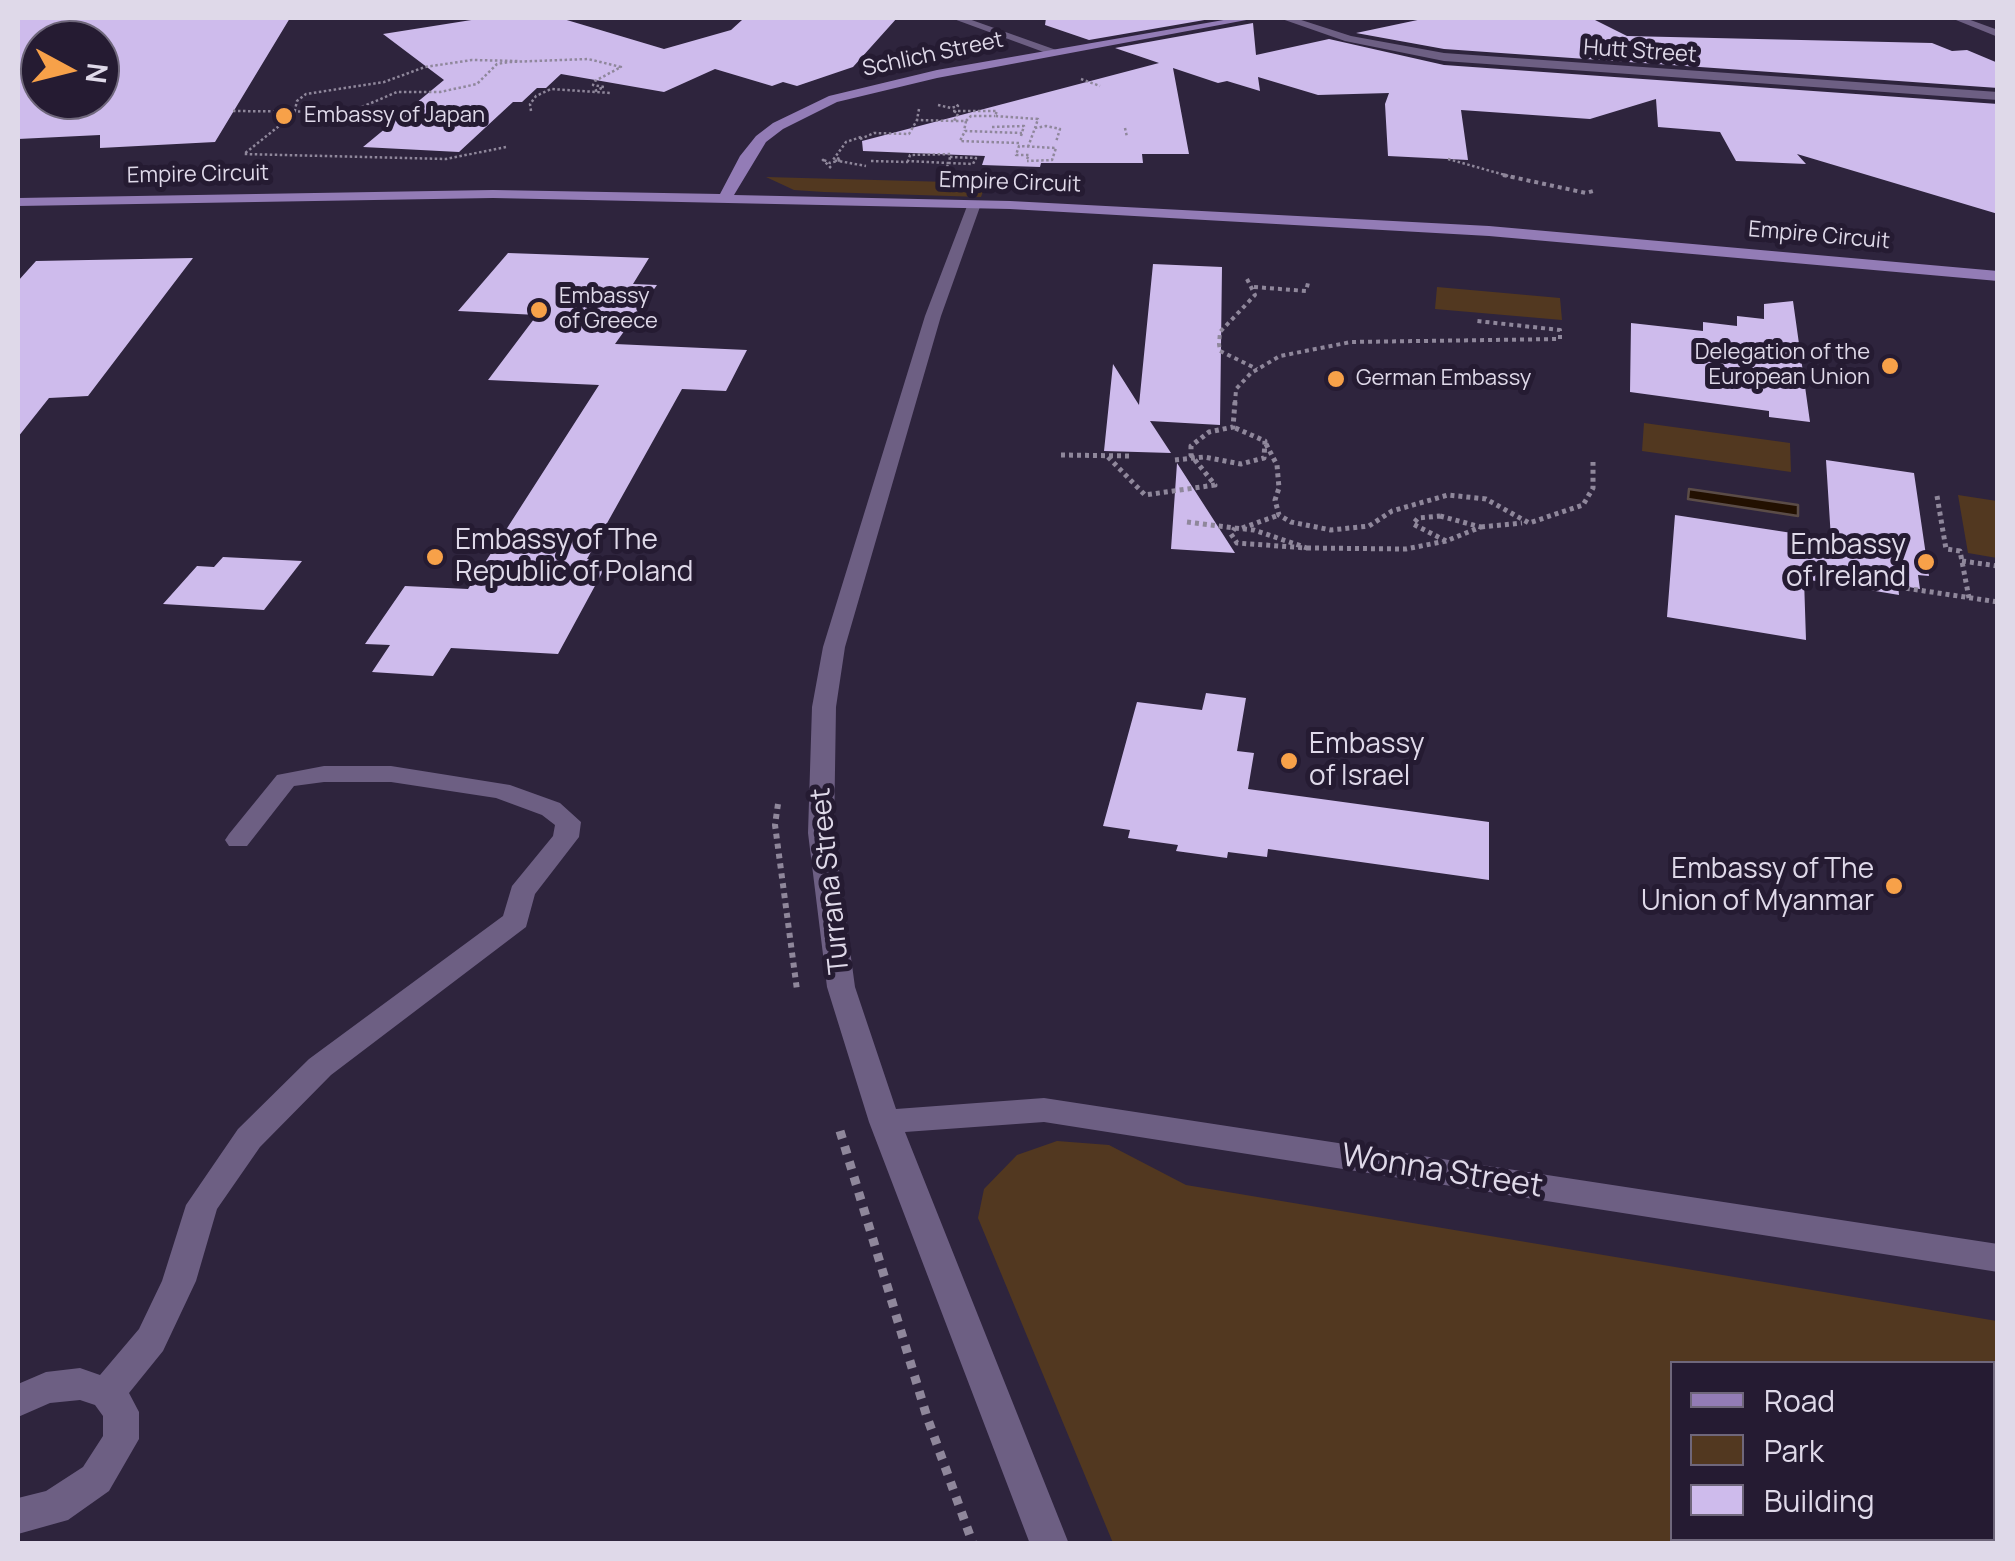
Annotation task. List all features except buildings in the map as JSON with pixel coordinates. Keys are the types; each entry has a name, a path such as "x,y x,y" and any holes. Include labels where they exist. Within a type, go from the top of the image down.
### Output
{"street":[{"path":"956,18 1053,51"},
{"name":"Schlich Street","path":"726,197 747,156 761,139 806,111 869,88 1053,51 1250,18"},
{"name":"Hutt Street","path":"1285,18 1350,39 1444,56 1998,96"},
{"path":"1956,18 1998,34"},
{"name":"Empire Circuit","path":"18,202 372,194 974,204 1489,231 1998,276"},
{"name":"Turrana Street","path":"974,204 933,316 834,647 824,707 821,834 842,988 886,1122 1050,1544"},
{"path":"107,1392 151,1340 179,1281 202,1204 248,1138 320,1067 516,920 522,892 559,848 566,837 568,822 551,809 470,785 391,774 324,774 286,780 238,840"},
{"name":"Wonna Street","path":"886,1122 1044,1110 1998,1258"},
{"path":"18,1401 46,1388 80,1384 107,1392 121,1412 121,1439 96,1479 54,1507 18,1516"}],"path":[{"path":"294,114 296,101 306,94 384,82 424,68 472,60 588,59 621,67 595,80 593,84 604,87 595,91"},
{"path":"234,111 344,113 396,92 440,92 471,86 484,80 496,64 518,61"},
{"path":"1086,81 1100,86"},
{"path":"531,112 530,104 544,91 611,93"},
{"path":"980,110 983,103"},
{"path":"966,121 939,120 943,109 997,111 995,116"},
{"path":"954,121 958,114 955,109"},
{"path":"294,114 244,154 446,159 506,148"},
{"path":"992,127 1024,126 1019,145 1016,154 1029,155 1027,160 1052,160 1056,148 1028,147 1019,145 960,141 971,116 1038,119 1028,147"},
{"path":"909,158 867,166 838,164 846,142 874,133 909,134 917,120"},
{"path":"1035,128 1060,128 1056,142"},
{"path":"1125,128 1127,138"},
{"path":"960,134 1022,133"},
{"path":"902,156 949,160"},
{"path":"1448,159 1525,180 1586,193 1593,190"},
{"path":"1247,279 1256,295 1226,323 1219,344 1220,351 1257,369"},
{"path":"1253,287 1306,291 1308,283"},
{"path":"1233,428 1236,389 1257,369 1280,356 1352,342 1560,339 1560,330 1478,321"},
{"path":"1108,457 1145,495 1215,485 1193,458 1190,446 1200,436 1220,428 1233,428 1266,444 1274,453 1279,488 1274,500 1279,515"},
{"path":"1174,460 1253,463 1264,458 1266,444"},
{"path":"1061,455 1130,456"},
{"path":"1528,523 1500,504 1467,496 1429,498 1392,510 1369,526 1314,527 1279,515 1238,528 1230,536 1237,543 1254,547 1406,548 1446,541 1480,528 1528,523 1582,505 1592,488 1593,462"},
{"path":"1936,496 1946,549 1960,551 1969,598"},
{"path":"1446,541 1418,528 1414,520 1452,517 1480,528"},
{"path":"1187,522 1223,524 1307,548"},
{"path":"1962,561 1998,566"},
{"path":"1898,587 1998,602"},
{"path":"780,789 775,825 800,1002"},
{"path":"835,1115 926,1416 973,1544"}],"green space":[{"path":"766,177 986,183 981,197 794,190"},
{"path":"1437,287 1560,298 1562,320 1435,309"},
{"path":"1644,423 1790,443 1791,472 1642,451"},
{"path":"1958,495 1997,501 1997,558 1968,553"},
{"path":"1057,1141 1109,1145 1186,1185 1997,1321 1997,1543 1113,1543 978,1218 984,1189 1017,1155"}],"shaded area":[{"path":"1689,489 1798,505 1798,516 1688,499"}],"place":[{"name":"Embassy of Japan","path":"284,116"},
{"name":"Embassy of Greece","path":"539,310"},
{"name":"Delegation of the European Union","path":"1890,366"},
{"name":"German Embassy","path":"1336,379"},
{"name":"Embassy of The Republic of Poland","path":"435,557"},
{"name":"Embassy of Ireland","path":"1926,562"},
{"name":"Embassy of Israel","path":"1289,761"},
{"name":"Embassy of The Union of Myanmar","path":"1894,886"}]}
